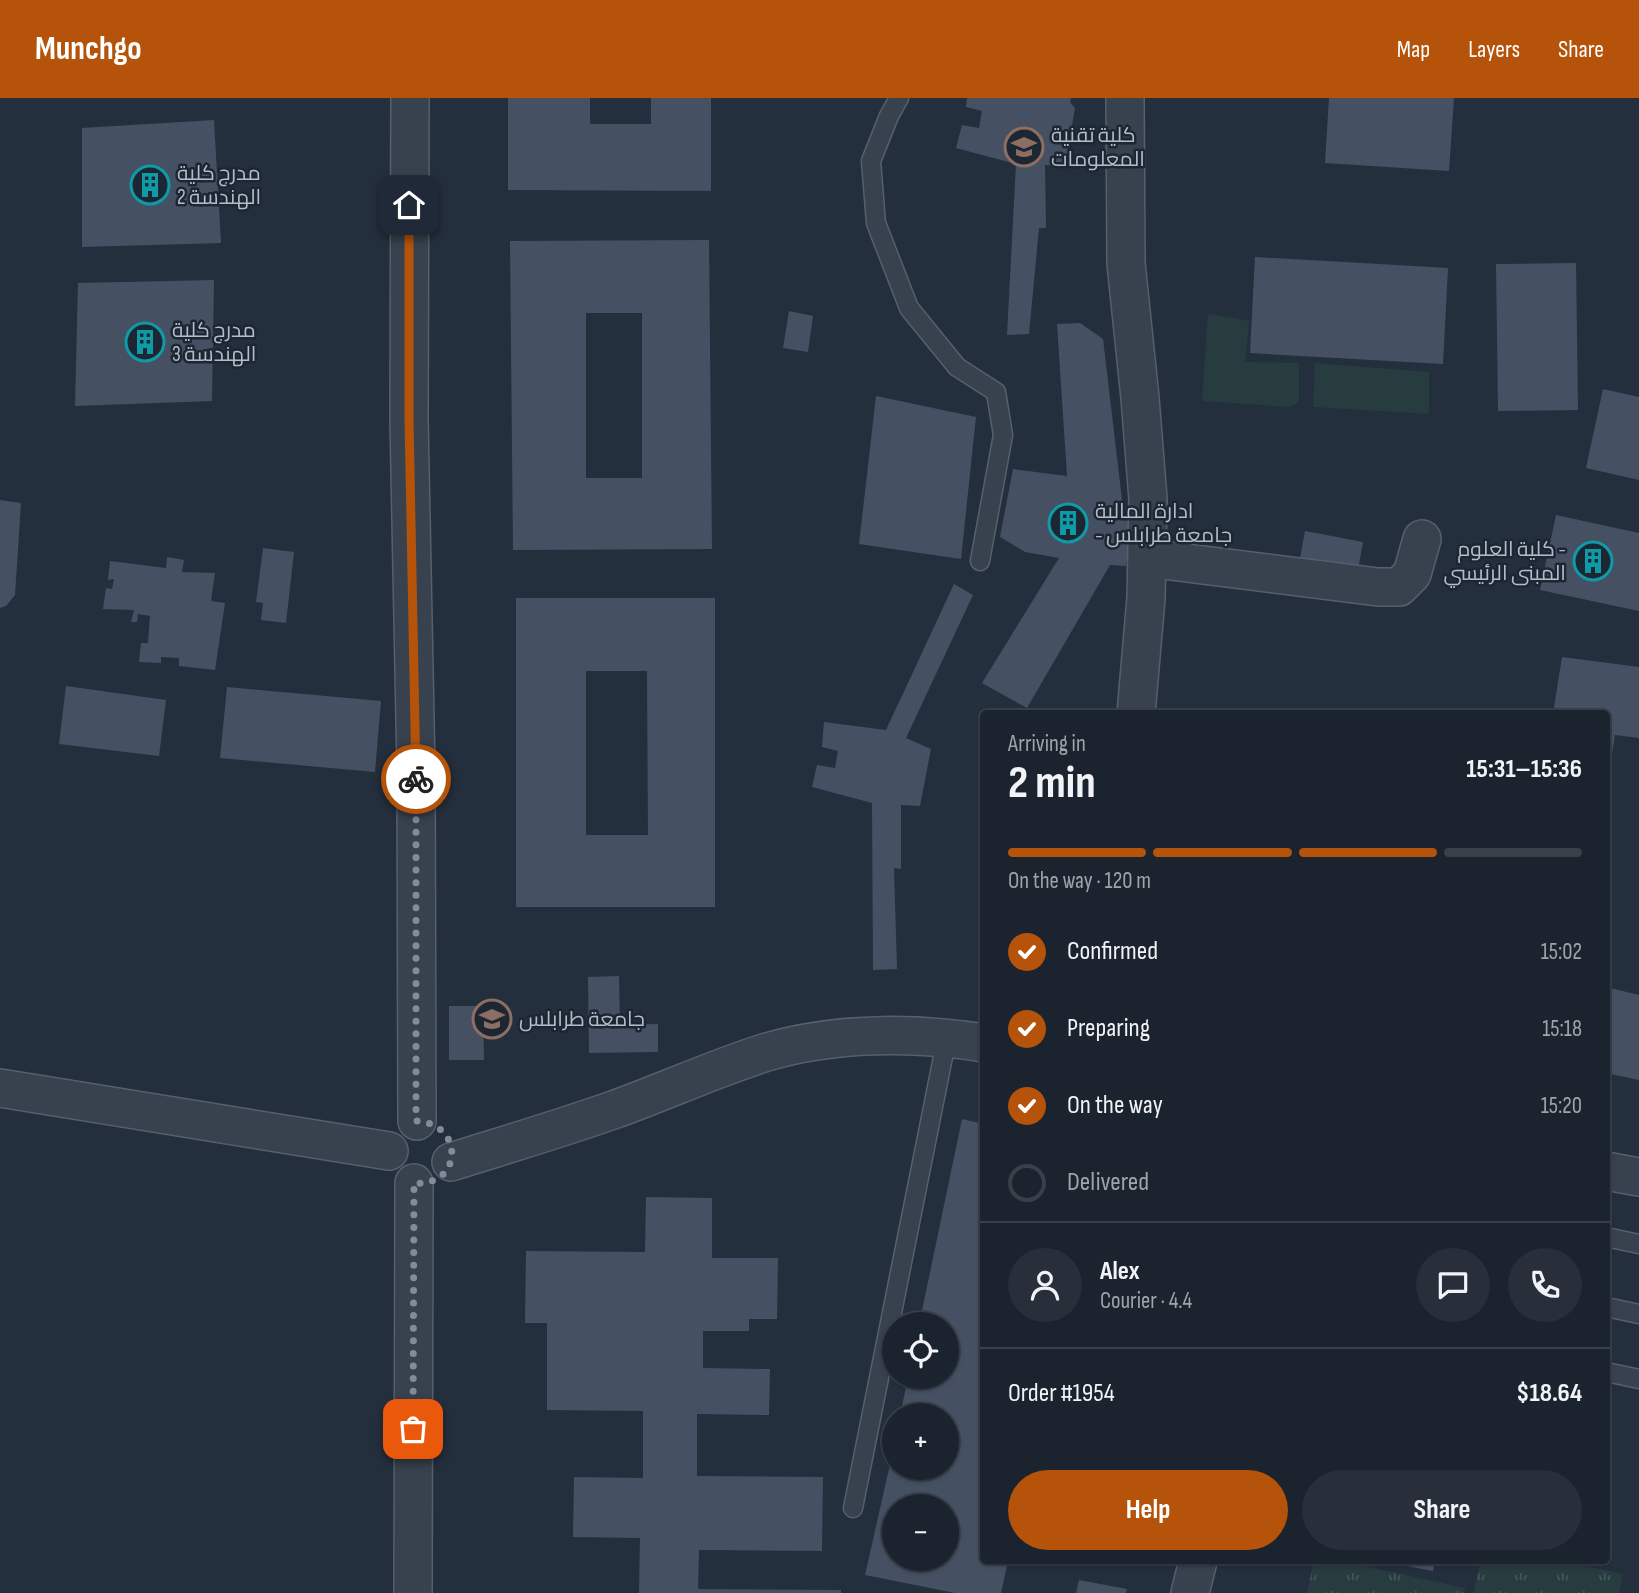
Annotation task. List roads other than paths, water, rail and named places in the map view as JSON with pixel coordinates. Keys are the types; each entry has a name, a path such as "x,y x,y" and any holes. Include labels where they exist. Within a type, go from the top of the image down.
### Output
{"street":[{"path":"410,98 409,419 416,770 416,1121"},
{"path":"1125,98 1126,263 1148,499 1147,558 1136,710"},
{"path":"1147,558 1378,587 1399,587 1412,574 1422,539"},
{"path":"451,1162 611,1111 767,1052 821,1041 859,1038 947,1037 980,1042"},
{"path":"0,1088 389,1151"},
{"path":"416,1121 429,1122 441,1128 449,1138 453,1150 447,1171 432,1182 414,1183 404,1179 391,1162 389,1151 395,1135 401,1128 416,1121"},
{"path":"1610,1172 1639,1177"},
{"path":"413,1593 414,1183"},
{"path":"1190,1593 1197,1564"}],"lane":[{"path":"898,98 871,161 876,223 909,308 957,368 996,392 1003,435 980,561"},
{"path":"853,1508 947,1037"},
{"path":"1610,1238 1639,1244"},
{"path":"1610,1308 1639,1314"},
{"path":"1610,1373 1639,1379"}],"place":[{"name":"كلية تقنية المعلومات","path":"1024,147"},
{"name":"مدرج كلية الهندسة 2","path":"150,185"},
{"name":"مدرج كلية الهندسة 3","path":"145,342"},
{"name":"ادارة المالية - جامعة طرابلس","path":"1068,523"},
{"name":"كلية العلوم - المبنى الرئيسي","path":"1593,561"},
{"name":"جامعة طرابلس","path":"492,1019"}]}
